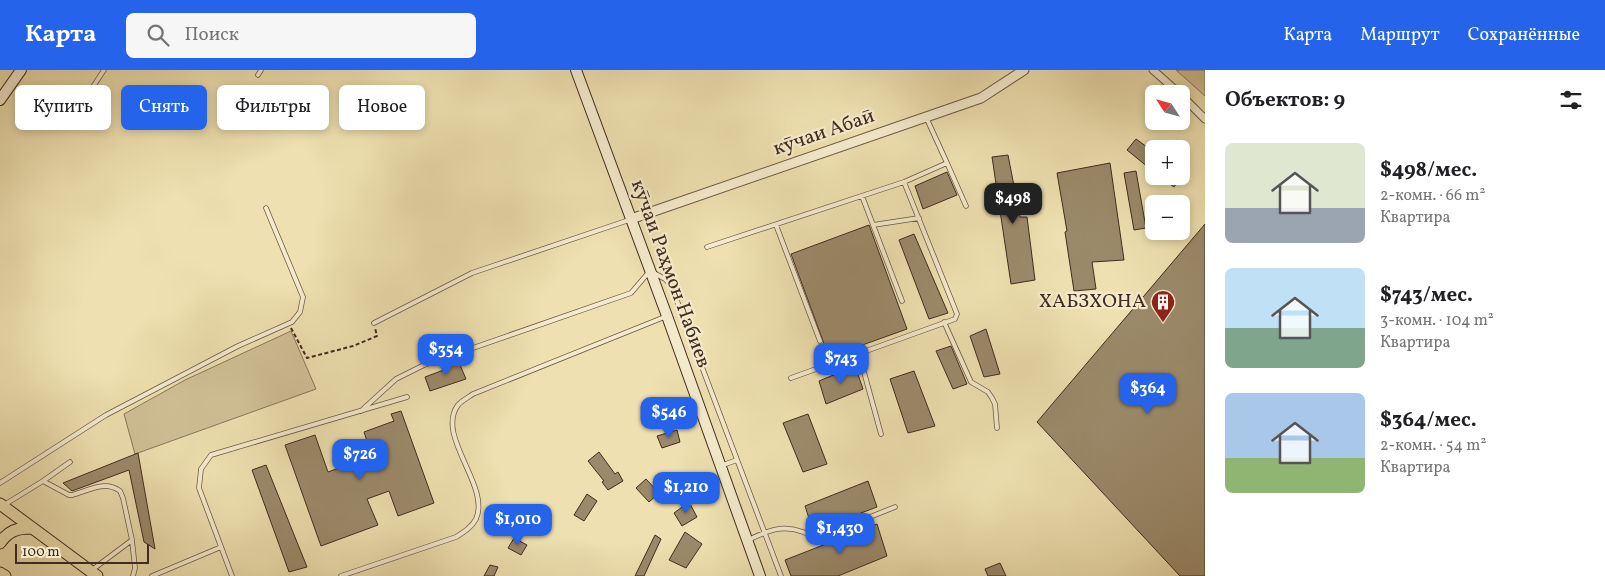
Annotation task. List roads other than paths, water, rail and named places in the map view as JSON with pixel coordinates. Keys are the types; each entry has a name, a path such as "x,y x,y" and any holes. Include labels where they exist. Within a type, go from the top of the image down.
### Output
{"main road":[{"path":"0,100 21,70"},
{"name":"кӯчаи Раҳмон Набиев","path":"576,70 632,219 760,576"},
{"path":"1,505 94,574"},
{"path":"0,543 10,532 20,528 31,528"},
{"path":"0,573 5,576"}],"street":[{"name":"кӯчаи Абаӣ","path":"632,219 981,98 1024,70"},
{"path":"1153,70 1170,85"},
{"path":"1190,104 1205,119"}],"lane":[{"path":"94,85 104,70"},
{"path":"258,75 261,70"},
{"path":"926,117 966,206"},
{"path":"707,248 904,182 947,162"},
{"path":"791,378 944,322 954,318 957,314 904,182"},
{"path":"862,196 902,300"},
{"path":"0,483 106,415 238,346 292,322 300,312 303,297 266,208"},
{"path":"873,225 919,218"},
{"path":"374,323 472,273 632,219"},
{"path":"776,224 820,341"},
{"path":"361,411 396,379 424,365 631,293 650,270 671,285 781,576"},
{"path":"342,576 456,537 469,528 476,518 479,504 476,492 453,433 452,420 458,405 473,394 666,316"},
{"path":"944,322 971,382 988,392 992,398 995,404 997,428"},
{"path":"858,354 881,434"},
{"path":"232,576 199,488 201,470 211,455 407,397"},
{"path":"720,466 737,460"},
{"path":"1,505 43,481 70,462"},
{"path":"43,481 69,495 108,485 120,490 124,498 132,540 135,568 133,576"},
{"path":"747,540 765,532 787,528 818,538 895,507"},
{"path":"94,574 132,540"},
{"path":"152,576 221,547"},
{"path":"161,572 165,576"}],"place":[{"name":"ХАБЗХОНА","path":"1163,323"}]}
